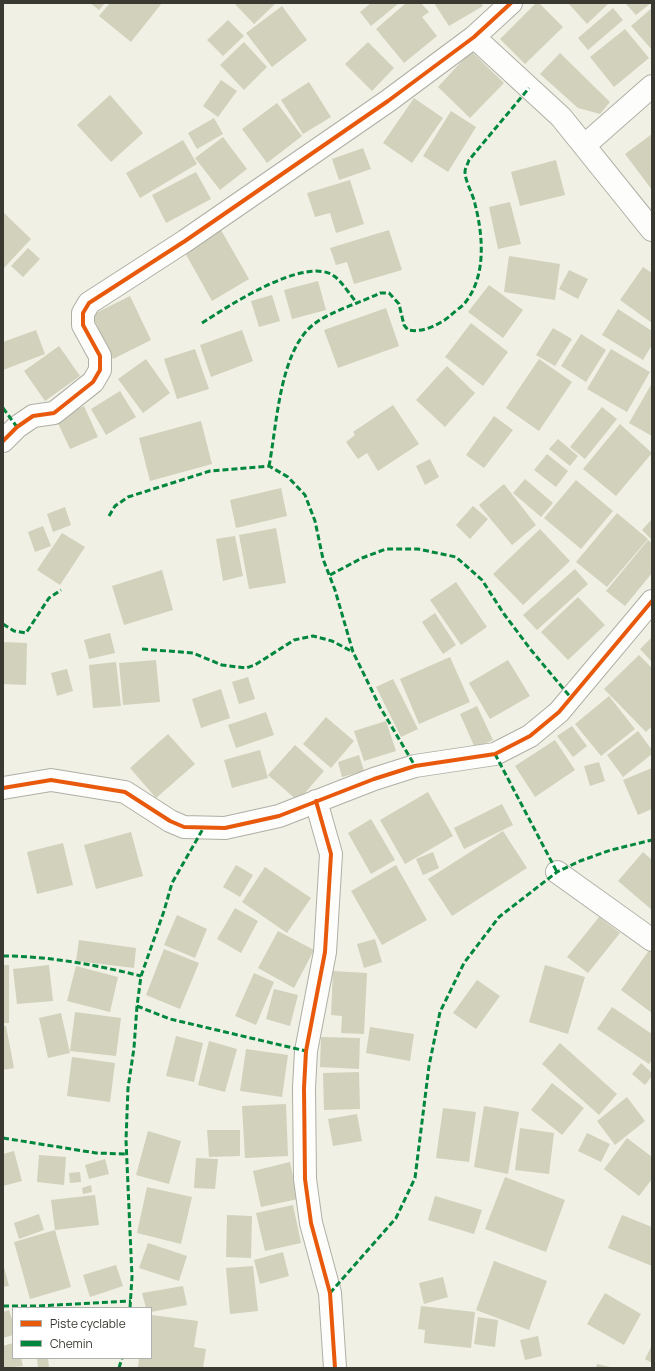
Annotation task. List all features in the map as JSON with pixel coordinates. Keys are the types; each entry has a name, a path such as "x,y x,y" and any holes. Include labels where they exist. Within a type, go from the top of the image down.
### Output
{"street":[{"path":"3,441 17,427 33,416 54,413 93,382 100,370 100,356 83,325 83,313 89,303 185,241 381,105 474,37 510,3"},
{"path":"474,37 561,117 652,230"},
{"path":"585,145 652,86"},
{"path":"3,788 51,780 125,792 170,821 184,827 225,828 279,816 316,801 415,766 495,754 530,736 559,712 572,699 652,601"},
{"path":"316,801 331,854 325,952 306,1051 304,1088 305,1179 311,1223 330,1293 335,1368"},
{"path":"557,872 652,940"}],"building":[{"path":"90,3 105,3 99,10"},
{"path":"110,3 162,3 131,42 99,16"},
{"path":"234,3 276,3 254,24"},
{"path":"371,3 399,3 371,26 360,12"},
{"path":"406,3 421,3 429,12 422,17 437,36 404,63 376,29"},
{"path":"434,3 481,3 483,6 449,26"},
{"path":"536,3 539,3 563,27 525,64 500,39"},
{"path":"568,3 609,3 587,24"},
{"path":"625,3 651,3 636,15"},
{"path":"282,6 307,40 272,67 246,33"},
{"path":"613,8 623,20 588,50 578,38"},
{"path":"652,8 652,50 631,26"},
{"path":"228,20 244,36 223,56 207,40"},
{"path":"625,29 649,58 614,87 590,57"},
{"path":"244,42 267,67 244,90 220,65"},
{"path":"368,42 394,68 372,91 345,64"},
{"path":"471,51 504,83 470,118 438,87"},
{"path":"560,53 610,102 600,114 578,108 540,74"},
{"path":"221,80 237,91 218,117 203,106"},
{"path":"309,82 331,117 303,134 281,100"},
{"path":"110,95 143,133 111,162 77,125"},
{"path":"414,98 443,118 412,163 383,143"},
{"path":"277,103 302,136 267,163 242,129"},
{"path":"451,111 476,127 448,172 423,156"},
{"path":"214,118 223,134 197,149 188,133"},
{"path":"652,134 652,190 625,154"},
{"path":"223,137 247,169 220,190 195,158"},
{"path":"183,140 197,164 140,198 126,173"},
{"path":"363,148 371,169 339,180 332,159"},
{"path":"556,160 565,195 520,206 511,172"},
{"path":"196,172 211,199 166,223 152,195"},
{"path":"350,180 364,224 336,233 330,213 315,217 307,193"},
{"path":"510,202 521,244 498,249 489,207"},
{"path":"3,212 31,239 3,269"},
{"path":"221,230 249,279 212,301 184,251"},
{"path":"389,230 402,270 354,284 347,262 336,265 330,248"},
{"path":"28,248 40,259 23,277 11,266"},
{"path":"509,256 560,264 555,300 504,292"},
{"path":"643,267 652,273 652,323 620,300"},
{"path":"569,270 588,279 578,299 559,289"},
{"path":"318,281 326,310 292,319 284,290"},
{"path":"489,285 523,310 503,338 468,312"},
{"path":"272,295 280,321 259,327 251,301"},
{"path":"130,296 151,340 113,359 92,315"},
{"path":"386,308 399,346 338,368 324,330"},
{"path":"618,309 652,331 652,345 643,360 602,335"},
{"path":"471,323 508,352 483,386 445,357"},
{"path":"553,328 572,339 555,366 536,355"},
{"path":"36,330 45,354 3,370 3,342"},
{"path":"242,330 253,361 211,377 200,345"},
{"path":"581,334 606,350 586,382 561,366"},
{"path":"59,346 80,376 45,401 24,371"},
{"path":"195,349 209,389 177,399 164,359"},
{"path":"611,349 650,372 627,412 587,389"},
{"path":"146,359 170,393 143,413 118,379"},
{"path":"539,359 572,382 539,431 506,408"},
{"path":"447,366 475,393 445,427 416,400"},
{"path":"652,383 652,436 629,423"},
{"path":"120,391 136,417 106,435 91,409"},
{"path":"393,405 419,444 378,471 367,453 358,459 346,442 355,435 353,432"},
{"path":"84,406 98,437 70,449 56,419"},
{"path":"602,407 617,419 585,459 570,447"},
{"path":"494,416 513,430 484,468 466,455"},
{"path":"201,421 212,464 150,481 139,438"},
{"path":"620,424 652,453 616,496 583,469"},
{"path":"558,439 578,456 570,466 549,449"},
{"path":"547,454 568,471 556,487 534,470"},
{"path":"430,459 439,477 425,485 416,466"},
{"path":"525,479 553,503 541,517 513,493"},
{"path":"576,480 613,511 581,549 544,518"},
{"path":"504,484 536,525 512,545 479,505"},
{"path":"281,488 287,516 236,528 230,500"},
{"path":"473,506 488,519 470,539 456,525"},
{"path":"65,507 71,525 53,532 47,514"},
{"path":"617,513 648,539 607,587 576,562"},
{"path":"652,519 652,540 642,530"},
{"path":"43,526 51,546 35,552 28,532"},
{"path":"276,528 286,583 249,589 239,535"},
{"path":"540,529 570,561 523,605 493,574"},
{"path":"62,533 85,547 60,585 37,570"},
{"path":"235,536 243,576 223,581 216,539"},
{"path":"648,540 652,543 652,573 625,606 606,591"},
{"path":"575,569 588,584 537,630 523,615"},
{"path":"162,570 173,610 124,625 112,586"},
{"path":"456,582 487,627 461,645 430,600"},
{"path":"578,597 605,625 568,660 541,632"},
{"path":"435,613 456,645 443,654 422,622"},
{"path":"110,633 115,653 89,659 84,640"},
{"path":"652,637 652,662 640,649"},
{"path":"3,642 27,643 26,685 3,684"},
{"path":"639,655 652,668 652,726 646,732 604,689"},
{"path":"450,657 470,702 419,724 400,679"},
{"path":"156,660 160,702 123,705 119,663"},
{"path":"508,660 530,696 490,719 469,683"},
{"path":"116,662 121,706 93,708 89,665"},
{"path":"67,669 73,691 57,696 51,673"},
{"path":"248,677 255,699 239,704 232,682"},
{"path":"393,679 418,729 401,737 376,687"},
{"path":"221,689 230,718 201,728 192,699"},
{"path":"609,696 635,729 601,756 575,724"},
{"path":"477,706 493,740 475,748 460,714"},
{"path":"266,712 274,735 236,748 228,725"},
{"path":"326,717 354,741 331,768 303,744"},
{"path":"386,721 396,751 364,761 354,731"},
{"path":"572,726 587,746 573,757 557,736"},
{"path":"638,731 652,750 652,754 623,777 607,755"},
{"path":"168,734 195,764 156,798 130,768"},
{"path":"555,740 575,770 535,797 515,766"},
{"path":"295,745 324,771 298,801 268,775"},
{"path":"260,750 268,778 232,788 224,760"},
{"path":"359,755 364,771 342,777 338,762"},
{"path":"599,762 605,781 590,786 584,766"},
{"path":"652,768 652,809 638,815 623,780"},
{"path":"428,792 453,836 405,864 380,820"},
{"path":"502,804 513,825 464,849 454,828"},
{"path":"371,819 395,860 371,874 348,833"},
{"path":"503,831 527,868 452,916 428,879"},
{"path":"131,832 143,876 96,889 84,845"},
{"path":"63,843 73,885 37,894 27,852"},
{"path":"433,852 439,868 423,875 416,859"},
{"path":"643,852 652,860 652,910 618,881"},
{"path":"236,865 253,875 240,897 223,887"},
{"path":"396,865 427,920 382,945 351,891"},
{"path":"265,867 311,898 287,933 242,902"},
{"path":"235,908 258,921 241,953 217,939"},
{"path":"177,915 207,929 195,958 164,945"},
{"path":"599,917 620,933 588,973 567,957"},
{"path":"278,931 314,950 294,988 258,968"},
{"path":"375,939 382,962 364,968 357,944"},
{"path":"79,940 136,948 134,968 76,961"},
{"path":"652,946 652,1013 621,990"},
{"path":"164,949 199,963 180,1009 146,995"},
{"path":"3,965 9,965 9,1023 3,1023"},
{"path":"49,965 53,1001 17,1004 13,969"},
{"path":"545,965 585,977 568,1034 529,1022"},
{"path":"76,966 118,977 110,1012 67,1001"},
{"path":"333,971 367,973 364,1034 341,1033 342,1016 331,1015"},
{"path":"254,973 274,982 256,1025 235,1016"},
{"path":"477,980 500,996 476,1029 453,1013"},
{"path":"274,989 298,995 290,1026 266,1019"},
{"path":"612,1007 652,1034 652,1060 649,1064 597,1029"},
{"path":"75,1012 121,1018 116,1056 70,1051"},
{"path":"61,1013 70,1053 48,1058 39,1018"},
{"path":"3,1026 6,1026 14,1068 3,1070"},
{"path":"370,1027 414,1034 410,1061 366,1053"},
{"path":"176,1036 203,1043 194,1082 166,1076"},
{"path":"321,1037 360,1038 359,1069 320,1067"},
{"path":"209,1041 237,1049 225,1092 198,1085"},
{"path":"560,1043 617,1094 599,1115 542,1064"},
{"path":"246,1049 288,1055 282,1097 240,1091"},
{"path":"72,1057 115,1063 110,1102 67,1096"},
{"path":"641,1063 652,1073 652,1076 645,1085 632,1074"},
{"path":"359,1072 360,1109 324,1110 323,1073"},
{"path":"552,1083 584,1108 562,1135 531,1110"},
{"path":"627,1097 645,1121 615,1145 597,1121"},
{"path":"286,1104 288,1156 245,1158 242,1106"},
{"path":"484,1106 519,1112 508,1174 474,1167"},
{"path":"443,1108 476,1112 469,1162 436,1158"},
{"path":"357,1114 362,1141 333,1146 328,1119"},
{"path":"520,1128 554,1133 549,1174 515,1170"},
{"path":"207,1130 240,1130 240,1156 209,1157"},
{"path":"148,1131 181,1141 169,1184 136,1175"},
{"path":"587,1133 610,1144 601,1162 578,1151"},
{"path":"627,1138 652,1157 652,1179 639,1196 604,1169"},
{"path":"14,1151 22,1181 3,1186 3,1154"},
{"path":"39,1155 66,1157 64,1185 37,1182"},
{"path":"196,1158 218,1159 215,1189 194,1188"},
{"path":"105,1159 109,1174 89,1179 85,1165"},
{"path":"290,1162 298,1199 261,1207 253,1171"},
{"path":"80,1172 81,1182 70,1183 69,1173"},
{"path":"505,1177 565,1200 546,1252 485,1229"},
{"path":"91,1185 92,1192 83,1194 82,1188"},
{"path":"147,1187 192,1197 181,1244 137,1233"},
{"path":"95,1195 99,1225 55,1230 51,1200"},
{"path":"435,1196 482,1210 474,1234 428,1220"},
{"path":"293,1205 301,1243 265,1251 256,1213"},
{"path":"39,1214 44,1230 19,1239 14,1223"},
{"path":"227,1215 252,1216 251,1258 226,1257"},
{"path":"622,1215 652,1227 652,1266 608,1248"},
{"path":"55,1230 71,1287 30,1299 14,1242"},
{"path":"148,1243 187,1256 179,1281 139,1268"},
{"path":"283,1252 289,1276 260,1284 254,1260"},
{"path":"494,1261 547,1281 529,1330 476,1310"},
{"path":"3,1263 9,1286 3,1287"},
{"path":"116,1265 123,1286 90,1297 83,1275"},
{"path":"253,1266 258,1311 230,1314 226,1268"},
{"path":"443,1277 448,1297 424,1304 419,1283"},
{"path":"183,1286 187,1305 152,1312 152,1307 146,1307 142,1293"},
{"path":"605,1293 641,1314 624,1345 587,1324"},
{"path":"421,1306 475,1312 471,1348 424,1343 425,1330 418,1329"},
{"path":"9,1310 12,1319 12,1335 3,1338 3,1312"},
{"path":"152,1315 198,1321 194,1347 206,1349 203,1368 138,1368 139,1359 152,1359"},
{"path":"478,1317 498,1320 495,1347 474,1344"},
{"path":"538,1336 542,1356 525,1360 520,1340"},
{"path":"12,1343 12,1359 21,1359 23,1366 3,1368 3,1346"},
{"path":"652,1345 652,1363 645,1359"},
{"path":"37,1359 48,1359 49,1368 38,1368"},
{"path":"597,1364 610,1367 610,1368 596,1368"}],"marked path":[{"path":"269,466 281,390 286,370 293,352 302,336 314,324 337,311 380,293 389,293 399,304 404,325 408,330 413,331 436,325 464,304 477,281 481,256 478,216 466,179 465,169 469,160 529,88"},
{"path":"202,323 229,306 266,286 286,277 305,272 321,271 334,276 358,304"},
{"path":"3,408 17,427"},
{"path":"109,516 115,506 128,497 210,471 269,466 288,477 305,495 315,521 323,559 335,590 353,652 380,707 415,766"},
{"path":"330,575 362,558 386,549 418,549 456,557 482,580 504,614 531,650 572,699"},
{"path":"3,624 14,631 26,633 49,598 61,590"},
{"path":"142,649 193,653 222,665 246,668 255,665 294,640 313,636 332,641 353,652"},
{"path":"495,754 557,872"},
{"path":"130,1307 132,1277 126,1140 128,1088 134,1048 141,976 164,911 172,883 204,827"},
{"path":"330,1293 396,1218 415,1178 429,1066 440,1012 464,963 499,917 557,872 580,861 611,850 652,840"},
{"path":"3,956 20,956 72,962 141,976"},
{"path":"137,1006 170,1019 306,1051"},
{"path":"3,1138 96,1153 126,1154"},
{"path":"3,1306 37,1306 131,1301"},
{"path":"119,1368 122,1359"}],"cycle path":[{"path":"3,441 17,427 33,416 54,413 93,382 100,370 100,356 83,325 83,313 89,303 185,241 388,101 474,37 511,3"},
{"path":"3,788 51,780 125,792 170,821 184,827 225,828 279,816 374,779 415,766 495,754 530,736 559,712 652,601"},
{"path":"316,801 331,854 325,952 306,1051 304,1088 305,1179 311,1223 330,1293 335,1368"}]}
